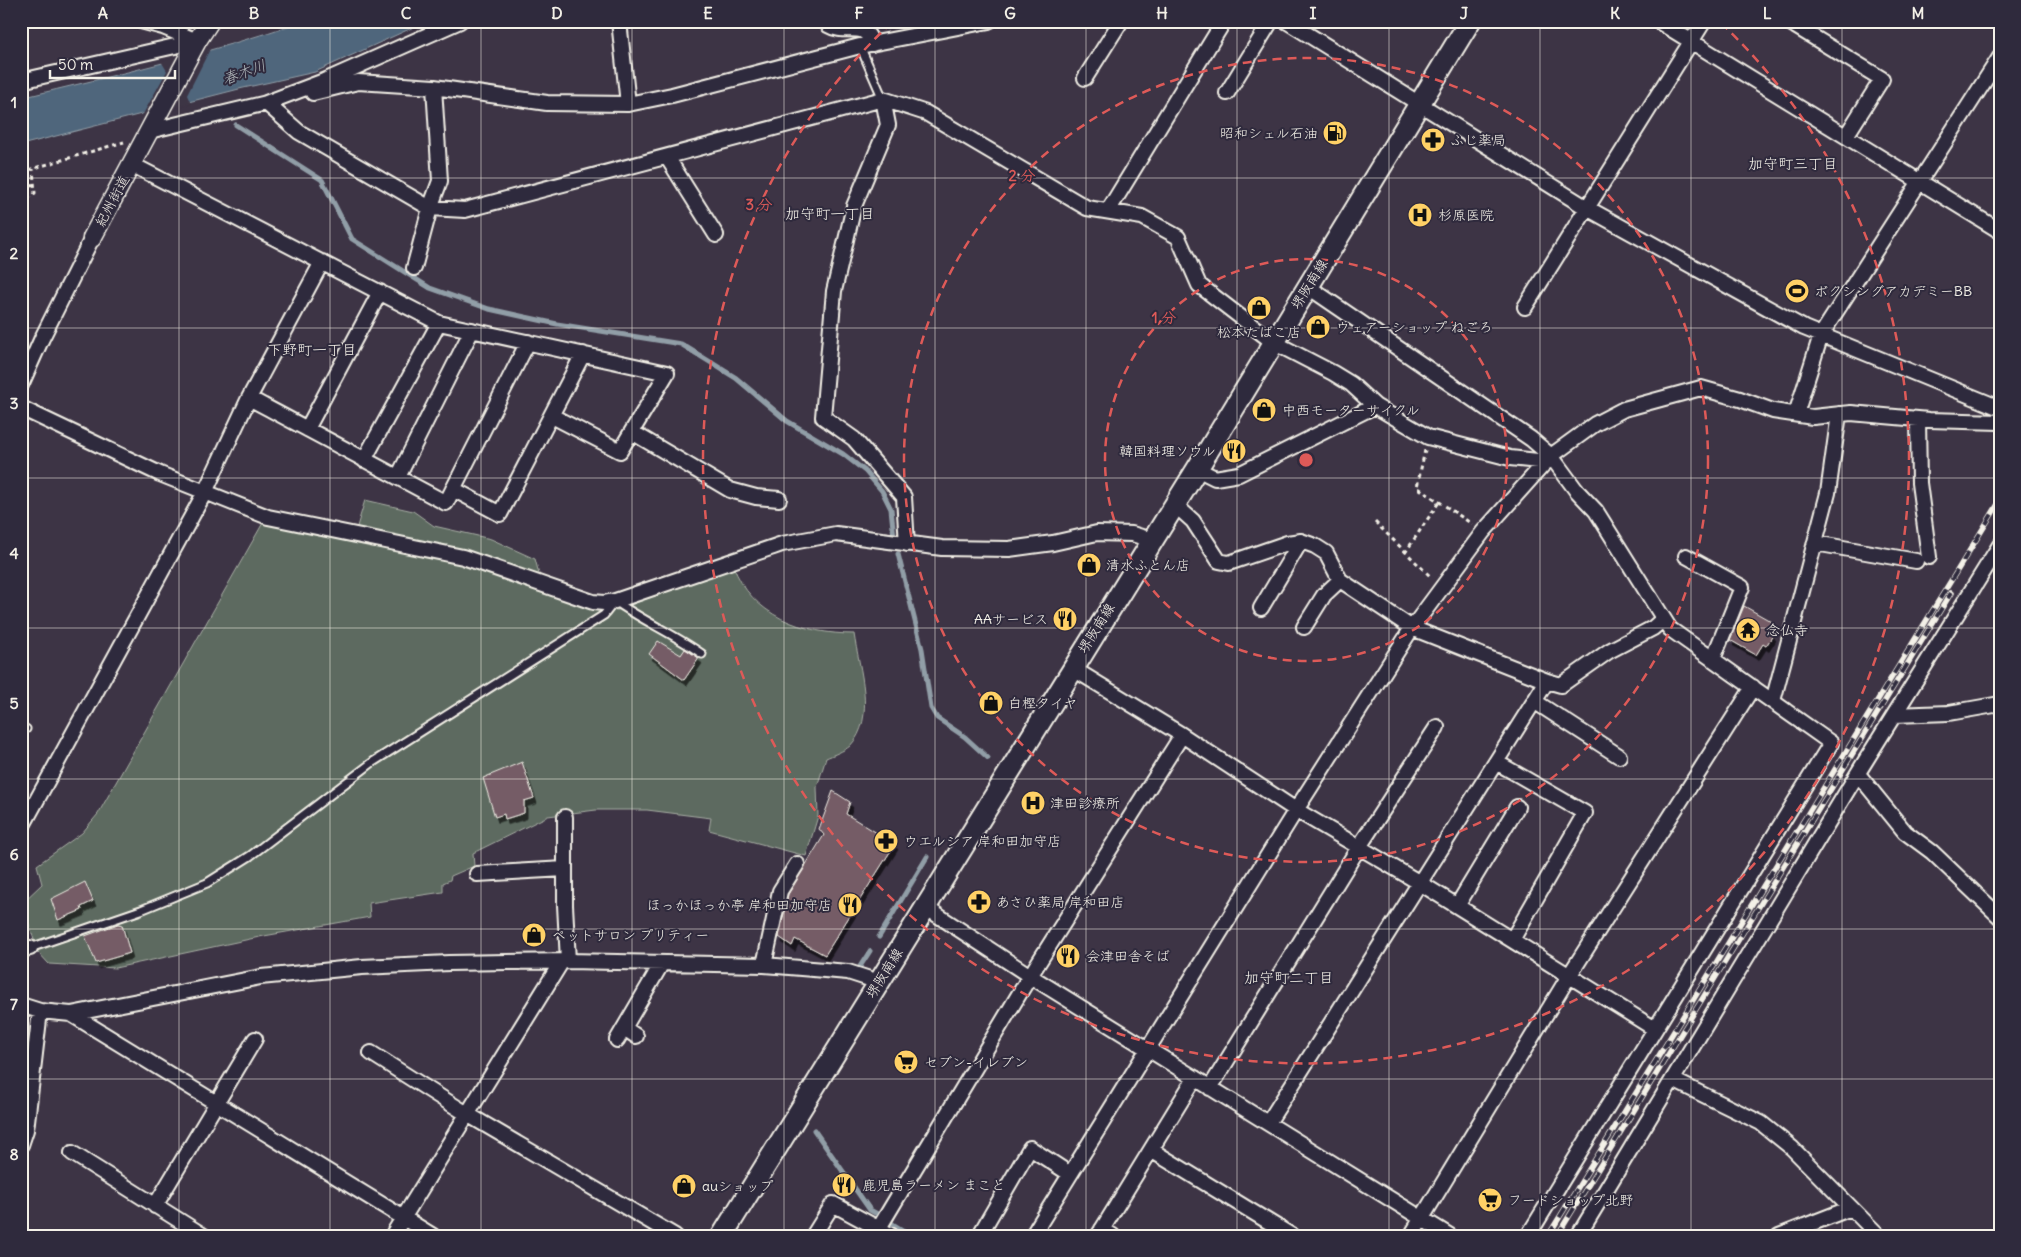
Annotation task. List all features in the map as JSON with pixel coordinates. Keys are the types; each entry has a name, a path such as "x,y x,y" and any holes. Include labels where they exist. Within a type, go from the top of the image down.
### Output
{"main road":[{"name":"堺阪南線","path":"722,1236 924,906 1197,469 1470,21"}],"street":[{"path":"141,21 163,27 195,44"},
{"name":"紀州街道","path":"21,385 42,338 92,238 195,44 210,21"},
{"path":"266,103 324,81 460,21"},
{"path":"620,21 628,104"},
{"path":"827,21 828,25 834,29 865,30 869,34 866,45"},
{"path":"150,130 358,82 434,87 547,103 628,104 672,95 866,45 989,21"},
{"path":"1085,78 1121,21"},
{"path":"1108,212 1224,21"},
{"path":"1227,93 1272,21"},
{"path":"1286,21 1587,208 1804,328 2000,408"},
{"path":"1658,21 2000,231"},
{"path":"1525,307 1704,21"},
{"path":"1787,21 1882,79 1846,136"},
{"path":"21,81 195,44"},
{"path":"1796,414 1822,335 2000,57"},
{"path":"414,268 430,208 440,181 434,87"},
{"path":"266,103 299,132 430,208 465,210 883,100 926,112 985,145 1087,208 1142,217 1178,237 1199,285 1273,342 1339,376 1351,384 1375,406 1428,437 1510,458 1549,459"},
{"path":"883,100 888,124 854,206 834,291 822,417 854,439 904,497 908,544"},
{"path":"667,157 716,235"},
{"path":"132,164 439,323 667,373 620,452 552,416"},
{"path":"21,829 205,492 249,398 322,262"},
{"path":"1308,286 1531,439 1596,511 1662,620 1670,629 1831,743 1528,1236"},
{"path":"307,429 380,292"},
{"path":"364,460 439,323"},
{"path":"398,477 472,330"},
{"path":"249,398 446,503 528,342"},
{"path":"453,489 500,514 583,354"},
{"path":"1032,1236 1296,810 1412,628 1483,532 1549,459 1595,424 1624,409 1701,388 1740,399 1772,411 1813,417 1850,413 1918,419 2000,422"},
{"path":"1197,469 1215,478 1239,474 1375,406"},
{"path":"21,408 160,474 268,518 463,556 593,602 615,601 782,544 836,534 942,548 1008,549 1053,543 1097,533 1132,534 1152,540"},
{"path":"1773,701 1828,493 1839,414"},
{"path":"1814,543 1922,559 1918,419"},
{"path":"632,432 730,490 756,497 779,499"},
{"path":"1174,504 1193,521 1219,561 1228,563 1287,543 1301,541 1315,546 1326,554 1340,580 1412,628 1561,685 1609,651 1653,628 1662,620"},
{"path":"1261,608 1301,541"},
{"path":"1578,1236 1894,715 1999,548"},
{"path":"1686,556 1742,587 1713,659"},
{"path":"1312,622 1324,595 1340,580"},
{"path":"1072,668 1182,735 1296,810 1420,883 1655,1029"},
{"path":"1268,1123 1547,681"},
{"path":"1411,1236 1569,976 1753,687"},
{"path":"1534,701 1619,756"},
{"path":"1894,715 1949,713 2000,704"},
{"path":"1210,1088 1359,847 1437,727"},
{"path":"879,1228 1030,976 1182,735"},
{"path":"1496,762 1585,813 1512,940"},
{"path":"1858,774 1904,832 1932,852 2000,917"},
{"path":"1457,906 1517,807"},
{"path":"392,1236 402,1217 565,961 565,817"},
{"path":"764,965 780,891 797,864"},
{"path":"478,874 565,869"},
{"path":"924,906 1030,976 1450,1236"},
{"path":"21,1005 40,1011 72,1014 261,977 362,967 565,961 764,965 848,972 879,982"},
{"path":"636,1036 620,1034 662,963"},
{"path":"21,1145 40,1011"},
{"path":"72,1014 433,1236"},
{"path":"155,1206 255,1039"},
{"path":"371,1053 467,1114 676,1236"},
{"path":"1104,1234 1151,1150 1195,1078"},
{"path":"1673,1080 1762,1123 1792,1148 1879,1236"},
{"path":"979,1236 1030,1148 1070,1174"},
{"path":"1151,1150 1292,1236"},
{"path":"72,1153 204,1236"},
{"path":"813,1236 833,1204 892,1236"},
{"path":"1779,1236 1850,1208"}],"lane":[{"path":"866,45 883,100"},
{"path":"26,948 141,910 207,883 250,856 373,762 604,615 615,601 632,613 678,637 702,654"}],"path":[{"path":"21,172 150,130"},
{"path":"21,204 36,193 33,169"},
{"path":"21,187 34,184"},
{"path":"1428,437 1417,487 1483,532"},
{"path":"1405,553 1440,502"},
{"path":"1375,522 1442,588"}],"green space":[{"path":"365,500 413,511 434,526 491,539 535,559 539,574 537,589 599,609 618,610 733,565 741,583 752,597 781,619 798,626 817,630 854,634 864,692 863,721 858,735 850,746 826,758 817,787 818,816 806,856 709,830 711,818 647,810 596,810 548,816 473,853 474,866 451,876 450,880 443,883 443,892 369,903 370,917 264,936 115,968 49,964 38,952 22,903 42,884 37,865 82,833 98,814 264,521 283,528 353,540"}],"water":[{"name":"春木川","path":"303,21 427,21 315,72 239,89 21,145 21,98 198,53"}],"pier":[{"path":"211,47 187,95 191,104 142,116 167,71 161,61"}],"building":[{"path":"1744,606 1774,623 1769,632 1773,635 1766,646 1763,644 1756,655 1730,640"},
{"path":"658,641 681,655 685,649 699,658 684,680 649,654"},
{"path":"522,762 534,798 524,801 524,813 505,819 504,814 495,817 483,778"},
{"path":"833,791 850,802 846,814 895,844 825,955 795,939 792,946 779,937 788,894 824,835 819,829"},
{"path":"85,882 93,901 81,907 82,910 58,920 51,899"},
{"path":"118,924 122,925 130,953 96,963 85,936"}],"waterway":[{"path":"236,125 322,180 352,239 430,288 489,309 557,324 681,344 736,378 787,421 843,454 865,471 882,491 891,509 894,537"},
{"path":"898,554 922,649 931,708 937,718 965,737 988,758"},
{"path":"879,937 927,857"},
{"path":"859,968 870,951"},
{"path":"814,1130 870,1210 879,1215"},
{"path":"888,1221 912,1236"}],"railway":[{"path":"1548,1236 2000,501"},
{"path":"1557,1236 1951,593"}],"place":[{"name":"昭和シェル石油","path":"1335,133"},
{"name":"ふじ薬局","path":"1433,140"},
{"name":"杉原医院","path":"1420,215"},
{"name":"ボクシングアカデミーBB","path":"1797,291"},
{"name":"松本たばこ店","path":"1259,308"},
{"name":"ウェアーショップ ねごろ","path":"1318,327"},
{"name":"中西モーターサイクル","path":"1264,410"},
{"name":"韓国料理ソウル","path":"1234,451"},
{"name":"清水ふとん店","path":"1089,565"},
{"name":"AAサービス","path":"1065,619"},
{"name":"念仏寺","path":"1748,630"},
{"name":"白樫タイヤ","path":"991,703"},
{"name":"津田診療所","path":"1033,803"},
{"name":"ウエルシア 岸和田加守店","path":"886,841"},
{"name":"あさひ薬局 岸和田店","path":"979,902"},
{"name":"ほっかほっか亭 岸和田加守店","path":"850,905"},
{"name":"ペットサロン プリティー","path":"534,935"},
{"name":"会津田舎そば","path":"1068,956"},
{"name":"セブン-イレブン","path":"906,1062"},
{"name":"鹿児島ラーメン まこと","path":"844,1185"},
{"name":"auショップ","path":"684,1186"},
{"name":"フードショップ北野","path":"1490,1200"}],"district":[{"name":"加守町三丁目","path":"1793,163"},
{"name":"加守町一丁目","path":"830,213"},
{"name":"下野町一丁目","path":"312,349"},
{"name":"加守町二丁目","path":"1289,977"}]}
